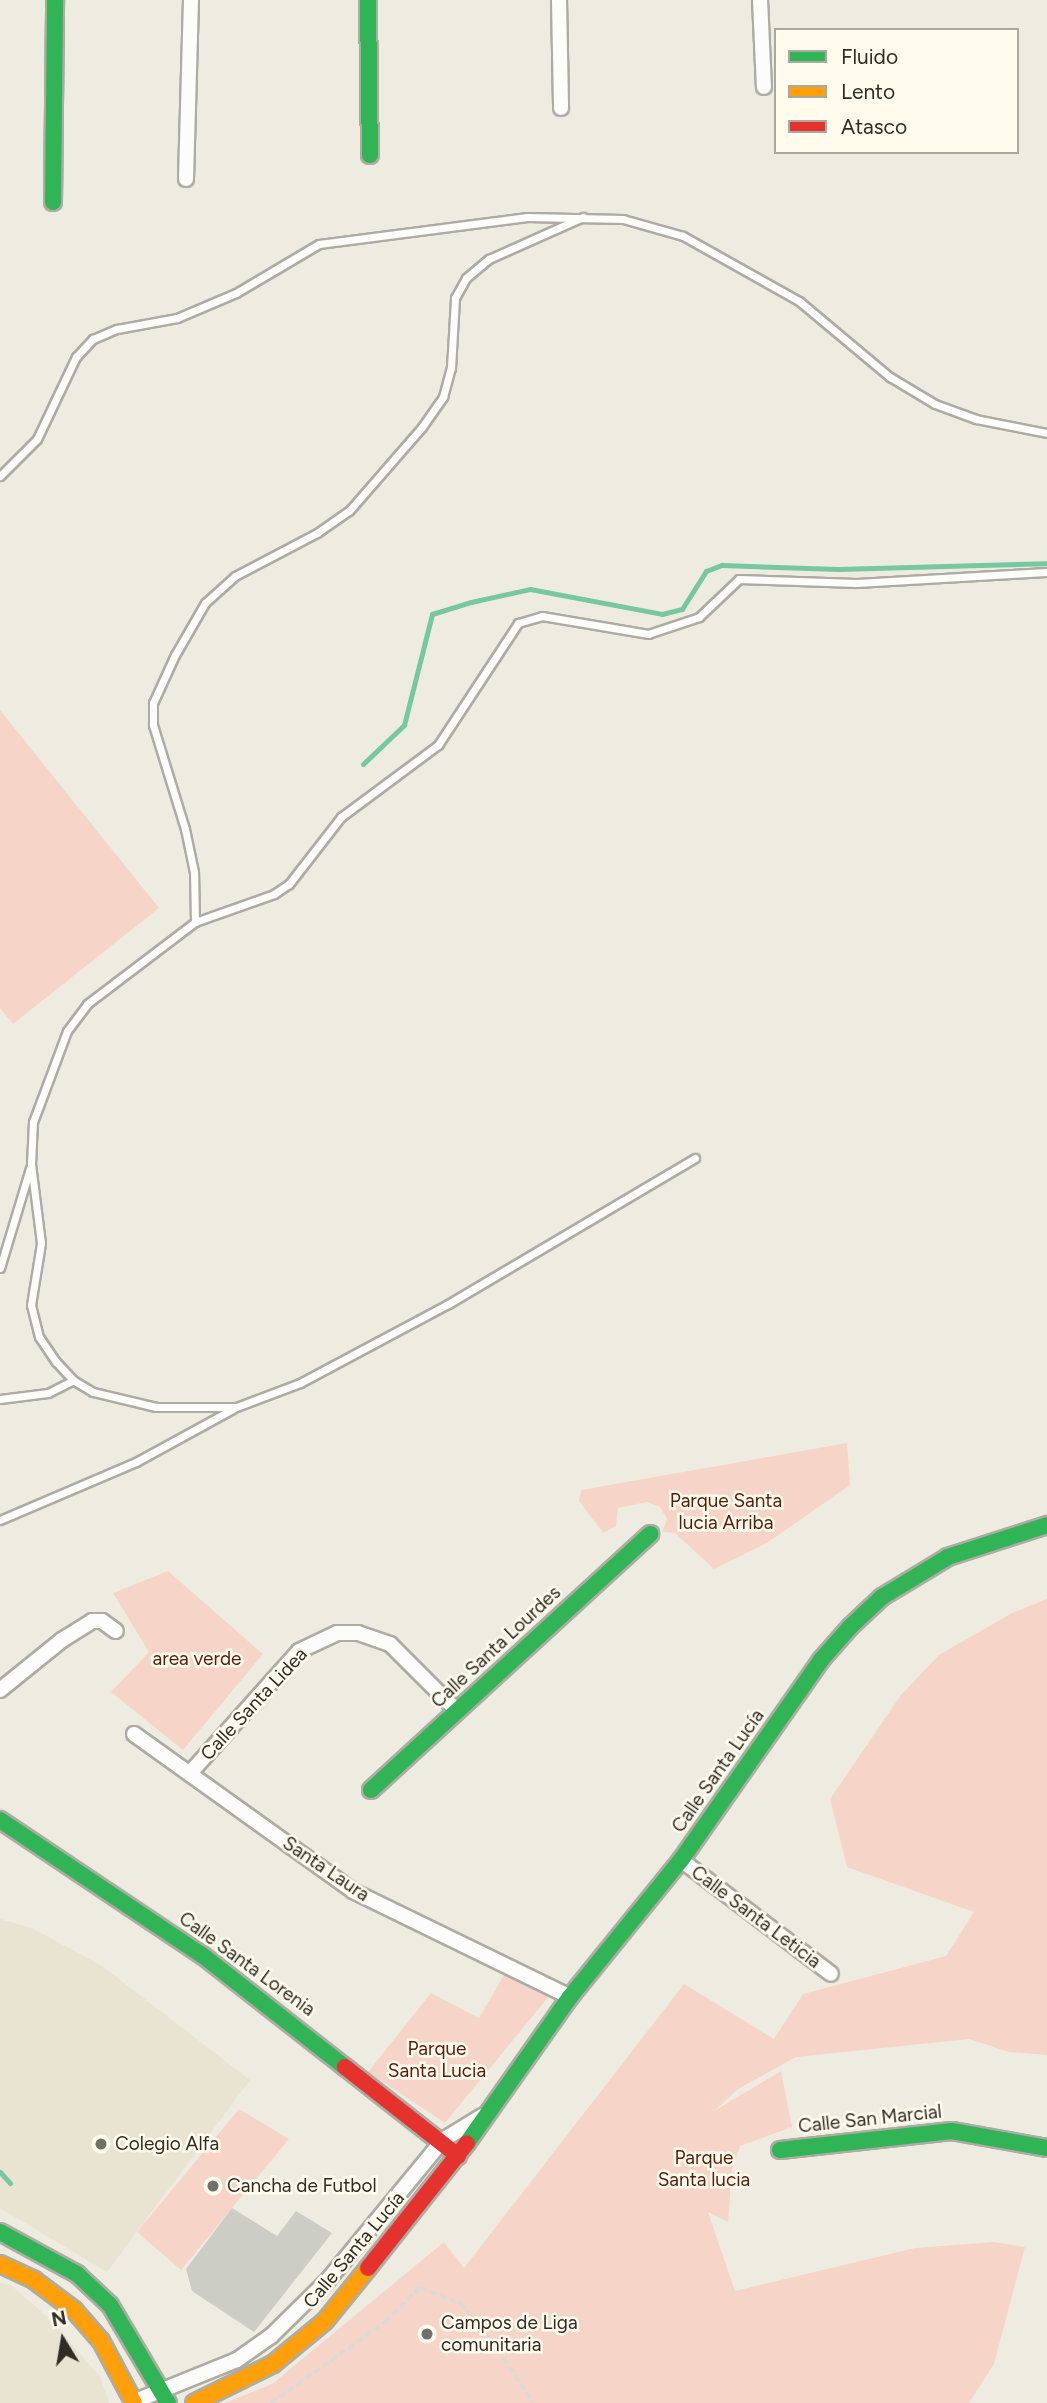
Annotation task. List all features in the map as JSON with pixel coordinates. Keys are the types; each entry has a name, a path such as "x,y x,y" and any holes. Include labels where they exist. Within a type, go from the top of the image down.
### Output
{"street":[{"path":"53,202 55,0"},
{"path":"187,179 191,0"},
{"path":"368,0 370,155"},
{"path":"559,0 561,108"},
{"path":"761,0 764,87"},
{"name":"Calle Santa Lucía","path":"194,2403 273,2364 325,2321 458,2156 483,2116 570,1997 681,1860 821,1660 882,1597 948,1557 1047,1525"},
{"name":"Calle Santa Lourdes","path":"370,1790 650,1534"},
{"path":"0,1690 62,1640 92,1622 102,1621 116,1631"},
{"name":"Calle Santa Lidea","path":"191,1772 299,1651 337,1633 358,1633 390,1644 457,1711"},
{"name":"Santa Laura","path":"134,1734 191,1772 353,1891 570,1997"},
{"name":"Calle Santa Lorenia","path":"0,1820 202,1955 443,2140 458,2156"},
{"name":"Calle Santa Leticia","path":"681,1860 831,1974"},
{"name":"Calle Santa Lucía","path":"134,2403 164,2397 237,2360 303,2308 443,2140 483,2116"},
{"name":"Calle San Marcial","path":"780,2150 952,2131 1047,2148"},
{"path":"0,2232 31,2245 78,2274 110,2305 137,2344 164,2397"},
{"path":"0,2264 34,2280 74,2310 102,2341 134,2403"}],"lane":[{"path":"195,922 194,872 186,829 153,725 153,703 175,655 205,603 235,576 317,533 349,511 422,427 443,397 451,368 455,298 466,278 489,259 587,215"},
{"path":"0,476 37,439 76,357 105,334 177,318 236,293 319,244 527,217 587,215 623,219 683,236 799,301 890,377 935,404 976,419 1047,433"},
{"path":"236,1407 156,1407 93,1392 73,1380 39,1337 31,1305 41,1243 31,1164 33,1122 67,1031 87,1004 195,922 274,894 289,884 341,817 438,744 508,634 529,618 542,616 648,634 699,617 739,579 856,583 1047,572"},
{"path":"0,1520 136,1462 236,1407 300,1383 448,1304 695,1158"},
{"path":"0,1268 31,1164"},
{"path":"0,1399 48,1392 73,1380"}],"path":[{"path":"271,2403 385,2322 421,2288 460,2303 492,2340 533,2403"}],"shaded area":[{"name":"Colegio Alfa","path":"0,1919 32,1928 102,1966 250,2080 107,2272 0,2208"},
{"path":"0,2283 11,2285 52,2321 100,2377 109,2403 0,2403"}],"green space":[{"path":"0,710 159,908 13,1024 0,1008"},
{"name":"Parque Santa lucia Arriba","path":"847,1443 850,1485 767,1543 714,1569 675,1533 662,1532 667,1519 660,1507 647,1502 618,1508 616,1526 603,1533 579,1501 581,1490"},
{"name":"area verde","path":"168,1571 263,1654 183,1750 111,1692 149,1652 113,1593"},
{"name":"Parque Santa lucia","path":"1047,1599 1047,2055 1009,2052 969,2039 796,2057 738,2089 714,2111 781,2071 792,2127 740,2146 732,2170 728,2222 708,2212 735,2291 915,2248 994,2242 1025,2247 994,2364 969,2403 225,2403 272,2384 444,2242 464,2268 684,1984 774,2039 803,1994 946,1956 974,1912 847,1867 830,1799 901,1695 939,1655 1012,1613"},
{"name":"Parque Santa Lucia","path":"507,1970 550,1995 445,2123 368,2072 431,1993 479,2018"},
{"name":"Cancha de Futbol","path":"239,2109 289,2139 181,2270 137,2232"}],"building":[{"path":"232,2208 277,2236 296,2211 332,2233 254,2332 192,2291 186,2269"}],"waterway":[{"path":"363,764 404,725 432,614 471,602 530,589 662,614 682,609 706,571 722,565 838,569 1047,563"},
{"path":"0,2172 10,2183"}],"traffic: fast":[{"path":"53,202 55,0"},
{"path":"368,0 370,155"},
{"path":"467,2143 570,1997 681,1860 821,1660 850,1627 882,1597 948,1557 1047,1525"},
{"path":"371,1790 650,1534"},
{"path":"0,1820 202,1955 345,2067"},
{"path":"780,2150 952,2131 1047,2148"},
{"path":"0,2232 77,2274 110,2305 168,2403"}],"traffic: slow":[{"path":"0,2264 34,2280 74,2310 101,2341 134,2403"},
{"path":"194,2403 273,2364 325,2321 368,2268"}],"traffic: jam":[{"path":"345,2067 458,2156"},
{"path":"368,2268 467,2143"}],"place":[{"name":"Colegio Alfa","path":"101,2144"},
{"name":"Cancha de Futbol","path":"213,2186"},
{"name":"Campos de Liga comunitaria","path":"427,2334"}]}
